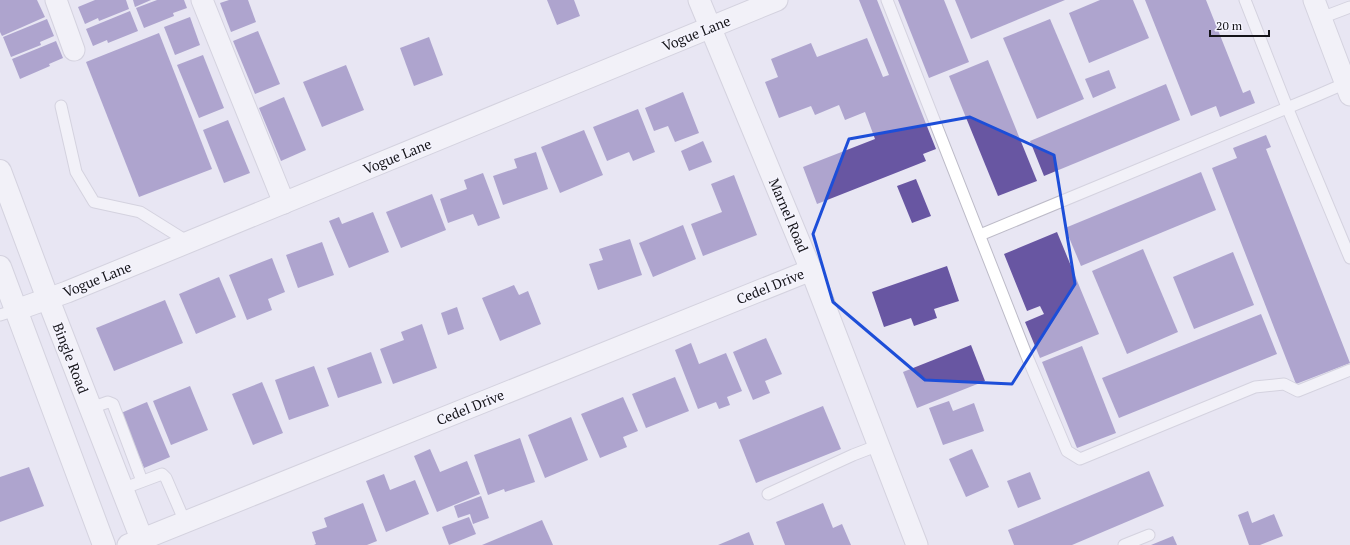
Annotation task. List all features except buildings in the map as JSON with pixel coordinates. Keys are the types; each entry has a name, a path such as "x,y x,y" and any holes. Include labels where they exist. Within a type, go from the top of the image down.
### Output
{"main road":[{"name":"Bingle Road","path":"0,171 122,489 138,543"},
{"path":"0,267 8,312 104,545"}],"street":[{"path":"56,0 74,50"},
{"path":"202,0 284,203"},
{"name":"Marnel Road","path":"698,0 811,270 917,545"},
{"name":"Vogue Lane","path":"8,312 48,299 777,0"},
{"path":"1317,9 1348,89"},
{"name":"Cedel Drive","path":"138,543 184,522 811,270"}],"lane":[{"path":"887,0 1026,354 1067,451 1080,459 1255,387 1284,384 1298,391 1350,370"},
{"path":"1245,0 1287,107 1350,258"},
{"path":"1317,9 1350,8"},
{"path":"980,235 1287,107 1348,89"},
{"path":"61,106 76,172 94,202 140,212 188,242"},
{"path":"91,408 108,402 113,404 142,481"},
{"path":"768,494 852,455 878,445"},
{"path":"122,489 162,474 166,478 184,522"},
{"path":"1124,545 1149,535"}],"highlighted area":[{"path":"970,117 1054,155 1075,284 1012,384 925,380 833,302 813,234 849,139"}]}
